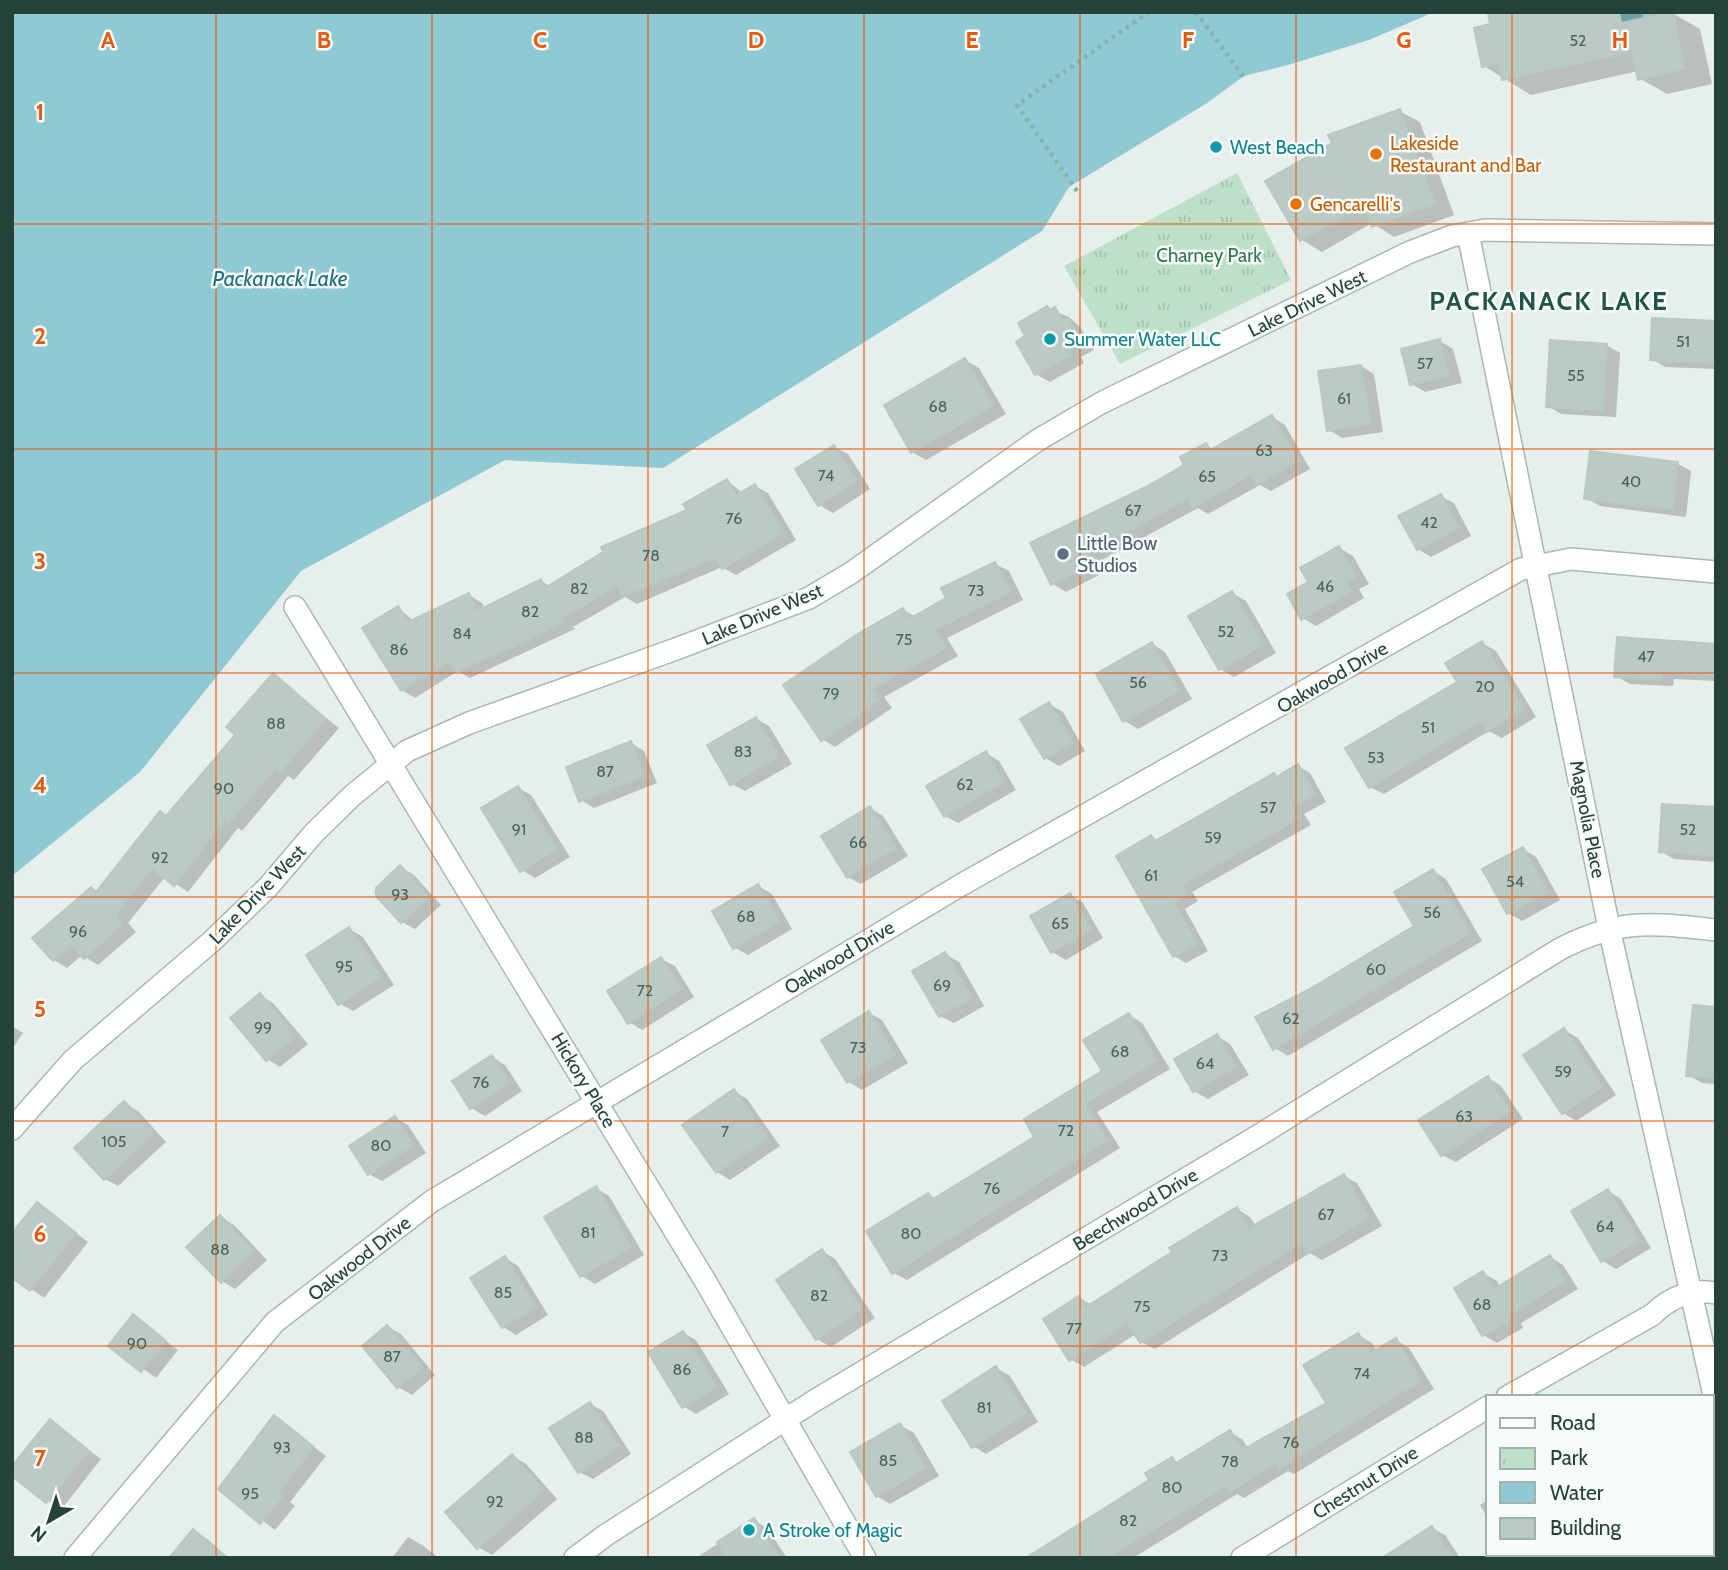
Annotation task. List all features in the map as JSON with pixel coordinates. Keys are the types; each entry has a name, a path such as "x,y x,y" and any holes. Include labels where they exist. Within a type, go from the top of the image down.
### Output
{"street":[{"name":"Lake Drive West","path":"12,1129 73,1060 211,942 268,887 314,833 353,795 407,751 469,723 809,598 851,573 1038,440 1101,403 1410,252 1468,233 1528,229 1716,234"},
{"name":"Magnolia Place","path":"1468,233 1609,928 1714,1395"},
{"name":"Oakwood Drive","path":"75,1558 275,1322 432,1201 596,1101 961,885 1521,569 1571,559 1716,572"},
{"name":"Hickory Place","path":"295,607 596,1101 865,1558"},
{"name":"Beechwood Drive","path":"575,1558 785,1419 1261,1134 1560,949 1592,932 1647,923 1716,930"},
{"path":"1511,1395 1652,1315 1672,1299 1689,1292 1716,1293"},
{"name":"Chestnut Drive","path":"1242,1558 1486,1408"}],"path":[{"path":"1077,191 1017,105 1149,12"},
{"path":"1196,12 1245,79"}],"green space":[{"name":"Charney Park","path":"1237,173 1291,280 1120,364 1064,266"}],"water":[{"name":"Packanack Lake","path":"12,12 1434,12 1369,40 1244,76 1207,103 1069,187 1042,231 663,468 505,460 301,571 140,772 12,876"},
{"path":"1619,12 1669,12 1621,23"}],"building":[{"path":"1488,12 1619,12 1621,23 1673,12 1685,69 1638,80 1632,52 1502,80 1498,63 1482,67 1474,28 1490,24"},
{"path":"1400,109 1435,204 1372,227 1363,205 1300,241 1265,181 1332,143 1328,135"},
{"name":"Summer Water LLC","path":"1047,306 1050,310 1055,307 1062,319 1067,317 1082,342 1068,350 1072,355 1035,375 1016,342 1025,336 1018,323"},
{"path":"1652,318 1716,321 1714,363 1650,360"},
{"path":"1440,339 1449,376 1410,385 1401,349"},
{"path":"1550,340 1607,344 1603,410 1546,407"},
{"path":"965,358 993,406 911,453 884,405"},
{"path":"1361,365 1371,424 1327,431 1318,371"},
{"path":"1272,415 1298,461 1256,485 1251,475 1193,508 1188,499 1089,552 1095,564 1051,585 1030,543 1146,487 1184,465 1180,457 1206,443 1210,450"},
{"path":"834,445 857,481 818,506 795,469"},
{"path":"1590,451 1678,462 1673,510 1584,499"},
{"path":"727,479 736,495 755,484 784,533 722,569 715,558 622,597 617,586 561,619 563,622 520,644 455,672 450,661 401,691 362,628 398,606 408,622 469,593 477,611 541,579 545,588 603,552 601,547 687,510 683,504"},
{"path":"1441,494 1459,528 1417,550 1398,516"},
{"path":"1339,546 1356,576 1347,582 1352,591 1301,620 1287,594 1308,582 1300,568"},
{"path":"995,562 1011,592 935,630 946,648 872,689 880,700 821,741 783,685 859,633 903,608 909,619 946,598 941,588"},
{"path":"1232,591 1264,645 1219,670 1188,616"},
{"path":"1617,637 1716,644 1716,675 1661,672 1660,680 1614,677"},
{"path":"1482,641 1524,709 1487,732 1481,721 1369,788 1345,748 1457,682 1445,663"},
{"path":"1152,642 1179,691 1123,722 1096,674"},
{"path":"273,673 326,719 280,773 275,769 228,824 224,821 174,886 152,868 116,915 123,923 84,959 71,945 53,961 32,938 91,887 96,892 160,811 166,816 235,735 226,727"},
{"path":"1049,702 1073,743 1044,759 1020,719"},
{"path":"756,717 779,756 730,785 707,745"},
{"path":"631,741 644,776 579,802 566,767"},
{"path":"986,751 1004,782 944,817 926,786"},
{"path":"1298,764 1315,795 1293,807 1300,818 1182,885 1187,894 1174,902 1197,944 1173,957 1116,856 1151,835 1155,841 1274,773 1276,777"},
{"path":"518,786 557,849 520,872 481,808"},
{"path":"1662,804 1716,807 1716,856 1659,852"},
{"path":"870,806 896,848 847,878 821,836"},
{"path":"1523,847 1548,892 1507,914 1482,869"},
{"path":"400,865 429,897 401,923 376,896 376,888"},
{"path":"1433,869 1470,933 1273,1050 1255,1017 1310,989 1414,926 1394,892"},
{"path":"758,884 780,921 733,949 712,911"},
{"path":"1070,893 1091,930 1051,953 1030,916"},
{"path":"349,927 381,977 338,1005 306,955"},
{"path":"945,952 972,998 939,1017 912,971"},
{"path":"661,957 682,989 628,1024 607,991"},
{"path":"260,993 296,1036 266,1061 230,1018"},
{"path":"1693,1005 1716,1007 1716,1078 1686,1076"},
{"path":"869,1011 895,1055 847,1083 821,1040"},
{"path":"1129,1013 1157,1061 1085,1104 1108,1140 892,1274 866,1231 928,1193 933,1199 1034,1137 1024,1119 1102,1071 1083,1040"},
{"path":"1564,1028 1603,1087 1562,1114 1523,1055"},
{"path":"1217,1034 1236,1067 1193,1092 1174,1059"},
{"path":"492,1055 510,1083 470,1109 452,1081"},
{"path":"1488,1076 1510,1111 1441,1156 1418,1120"},
{"path":"734,1089 768,1138 716,1173 682,1125"},
{"path":"124,1101 154,1133 104,1180 74,1148"},
{"path":"395,1116 414,1145 368,1175 349,1146"},
{"path":"1344,1174 1369,1218 1307,1254 1301,1243 1140,1343 1127,1323 1069,1361 1043,1319 1079,1296 1086,1307 1172,1252 1169,1248 1237,1207 1249,1228"},
{"path":"596,1186 632,1247 580,1277 544,1217"},
{"path":"1608,1189 1639,1240 1601,1262 1571,1211"},
{"path":"37,1202 76,1233 30,1291 12,1278 12,1233"},
{"path":"220,1215 254,1251 221,1283 186,1247"},
{"path":"822,1249 862,1310 816,1340 776,1280"},
{"path":"1550,1255 1565,1281 1508,1316 1511,1320 1482,1336 1454,1288 1483,1271 1494,1289"},
{"path":"505,1256 536,1307 502,1328 470,1278"},
{"path":"133,1314 166,1341 141,1372 108,1346"},
{"path":"387,1325 423,1367 397,1388 362,1346"},
{"path":"683,1331 717,1387 682,1408 648,1352"},
{"path":"1358,1333 1371,1353 1396,1338 1421,1381 1279,1468 1276,1463 1230,1492 1226,1486 1107,1558 1026,1558 1149,1480 1145,1473 1172,1457 1176,1463 1230,1430 1242,1450 1326,1403 1303,1365"},
{"path":"996,1366 1026,1414 972,1448 942,1401"},
{"path":"590,1402 619,1446 578,1473 549,1428"},
{"path":"274,1415 314,1447 278,1493 282,1497 260,1524 218,1489"},
{"path":"50,1419 89,1451 46,1503 12,1476 12,1466"},
{"path":"900,1423 926,1468 876,1497 850,1452"},
{"path":"512,1454 544,1491 477,1549 445,1512"},
{"name":"A Stroke of Magic","path":"754,1518 780,1558 727,1558 717,1542"},
{"path":"1432,1526 1452,1558 1382,1558"},
{"path":"193,1529 227,1558 169,1558"}],"place":[{"name":"West Beach","path":"1216,147"},
{"name":"Lakeside Restaurant and Bar","path":"1376,154"},
{"name":"Gencarelli's","path":"1296,204"},
{"name":"Summer Water LLC","path":"1050,339"},
{"name":"Little Bow Studios","path":"1063,554"},
{"name":"A Stroke of Magic","path":"749,1530"}],"district":[{"name":"PACKANACK LAKE","path":"1549,301"}]}
